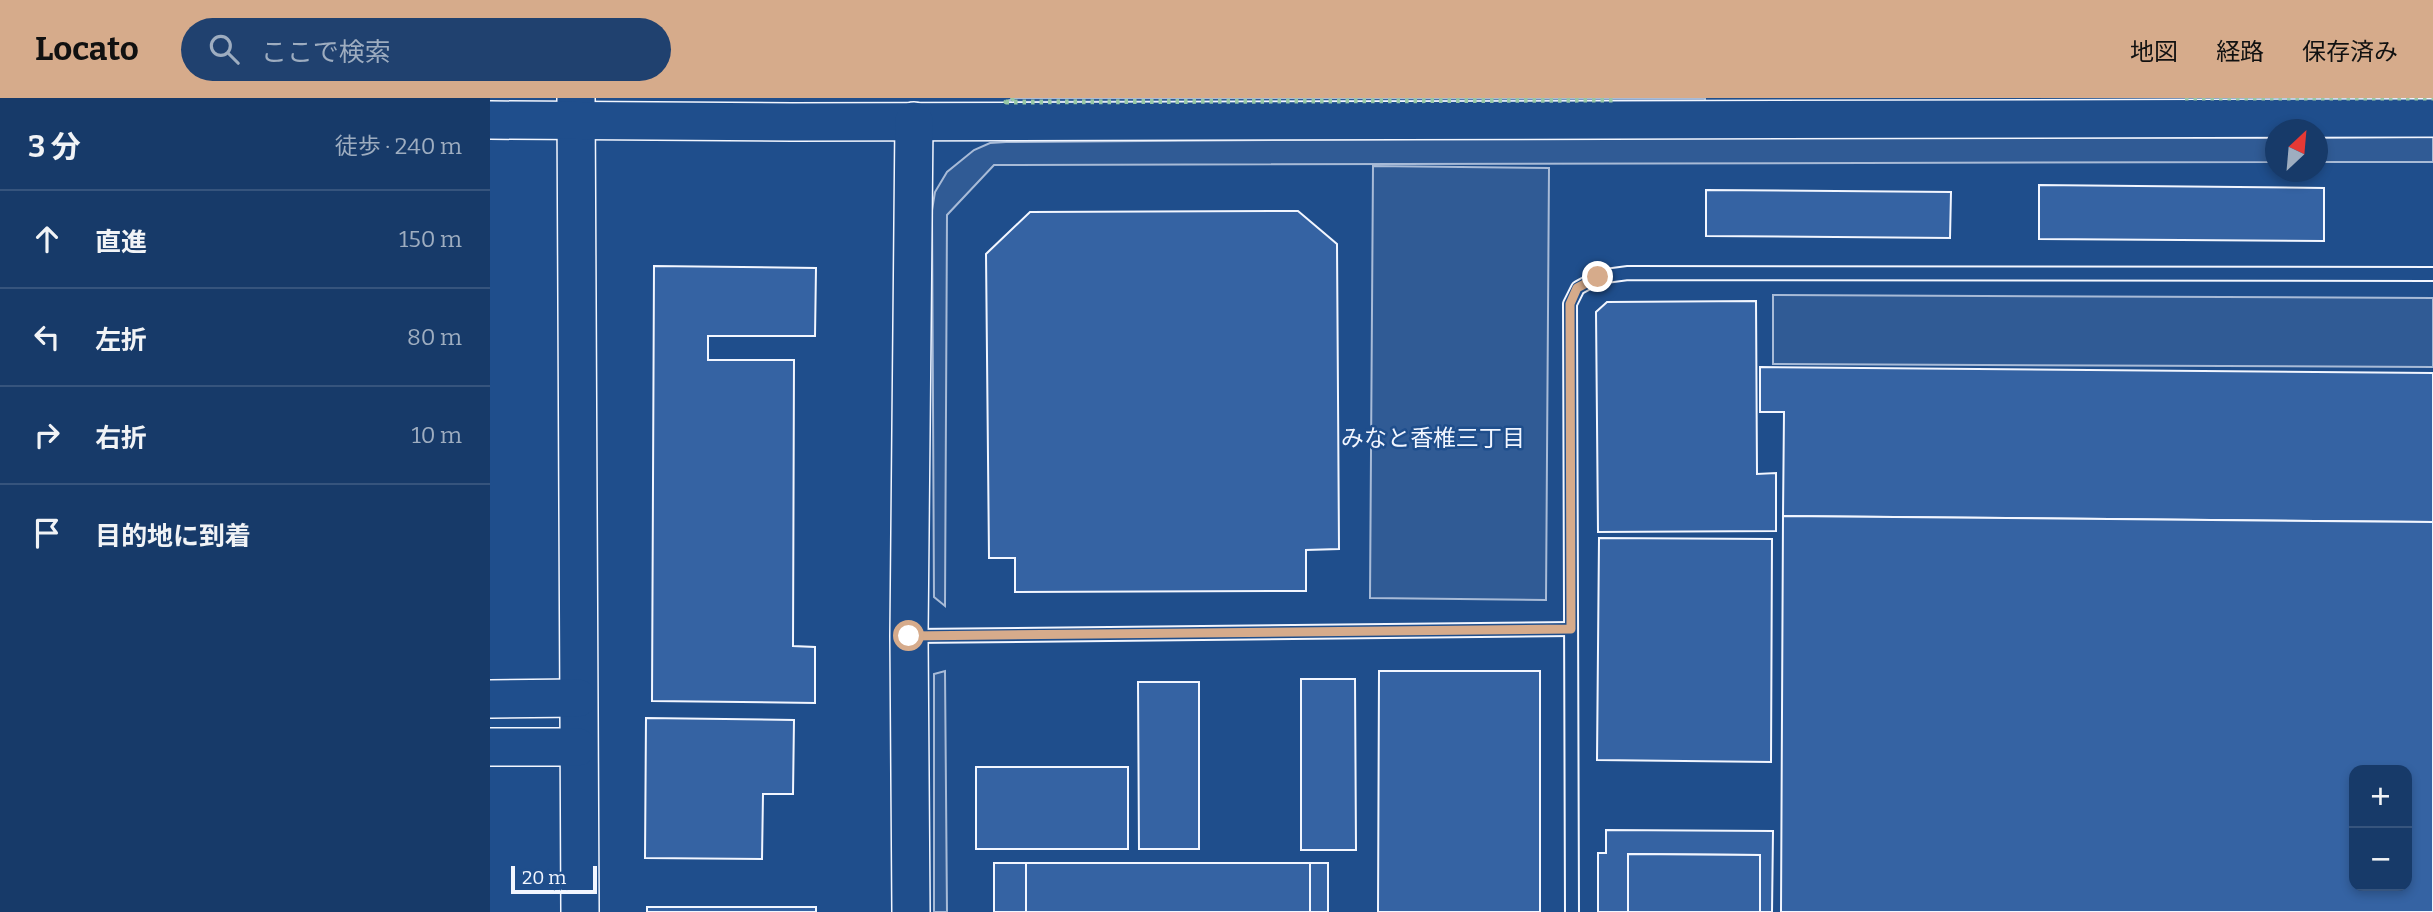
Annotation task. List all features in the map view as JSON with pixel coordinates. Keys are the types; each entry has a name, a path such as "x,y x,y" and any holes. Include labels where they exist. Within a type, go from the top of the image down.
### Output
{"street":[{"path":"490,120 576,110 914,121 1792,108 2433,118"},
{"path":"576,110 580,912"},
{"path":"911,912 909,636 914,121"},
{"path":"490,699 578,698"},
{"path":"490,747 578,747"}],"lane":[{"path":"1572,912 1570,304 1577,288 1598,277 1628,273 2433,274"},
{"path":"909,636 1571,629"}],"shaded area":[{"path":"1014,98 1705,98 1705,100 1006,102"},
{"path":"1705,137 2265,138 2265,162 994,165 947,215 945,606 934,597 932,210 935,192 947,172 974,150 990,143"},
{"path":"2433,137 2433,162 2328,162 2328,138"},
{"path":"1373,166 1549,168 1546,600 1370,598"},
{"path":"1773,295 2433,298 2433,367 1773,364"},
{"path":"945,671 947,912 934,912 934,674"}],"building":[{"path":"2039,185 2324,188 2324,241 2039,239"},
{"path":"1706,190 1951,192 1950,238 1706,236"},
{"path":"1298,211 1337,244 1339,549 1306,550 1306,591 1015,592 1015,558 989,558 986,254 1030,212"},
{"path":"654,266 816,268 815,336 708,336 708,360 794,360 793,646 815,647 815,703 652,701"},
{"path":"1756,301 1757,474 1776,473 1776,531 1598,532 1596,312 1607,302"},
{"path":"1760,367 2433,373 2433,522 1783,516 1784,412 1760,412"},
{"path":"1783,516 2433,522 2433,912 1781,912"},
{"path":"1599,538 1772,539 1771,762 1597,760"},
{"path":"1379,671 1540,671 1540,912 1378,912"},
{"path":"1301,679 1355,679 1356,850 1301,850"},
{"path":"1138,682 1199,682 1199,849 1139,849"},
{"path":"646,718 794,720 793,794 763,794 762,859 645,858"},
{"path":"976,767 1128,767 1128,849 976,849"},
{"path":"1606,830 1773,831 1772,912 1760,912 1760,855 1628,854 1628,912 1598,912 1598,853 1606,853"},
{"path":"1628,854 1760,855 1760,912 1628,912"},
{"path":"994,863 1026,863 1026,912 994,912"},
{"path":"1026,863 1310,863 1310,912 1026,912"},
{"path":"1310,863 1328,863 1328,912 1310,912"},
{"path":"647,907 816,907 816,912 647,912"}],"hedge":[{"path":"1014,98 1006,102 1613,100"},
{"path":"2185,98 2433,98"}],"district":[{"name":"みなと香椎三丁目","path":"1433,438"}],"route":[{"path":"909,636 1571,629 1570,304 1577,288 1598,277"}]}
